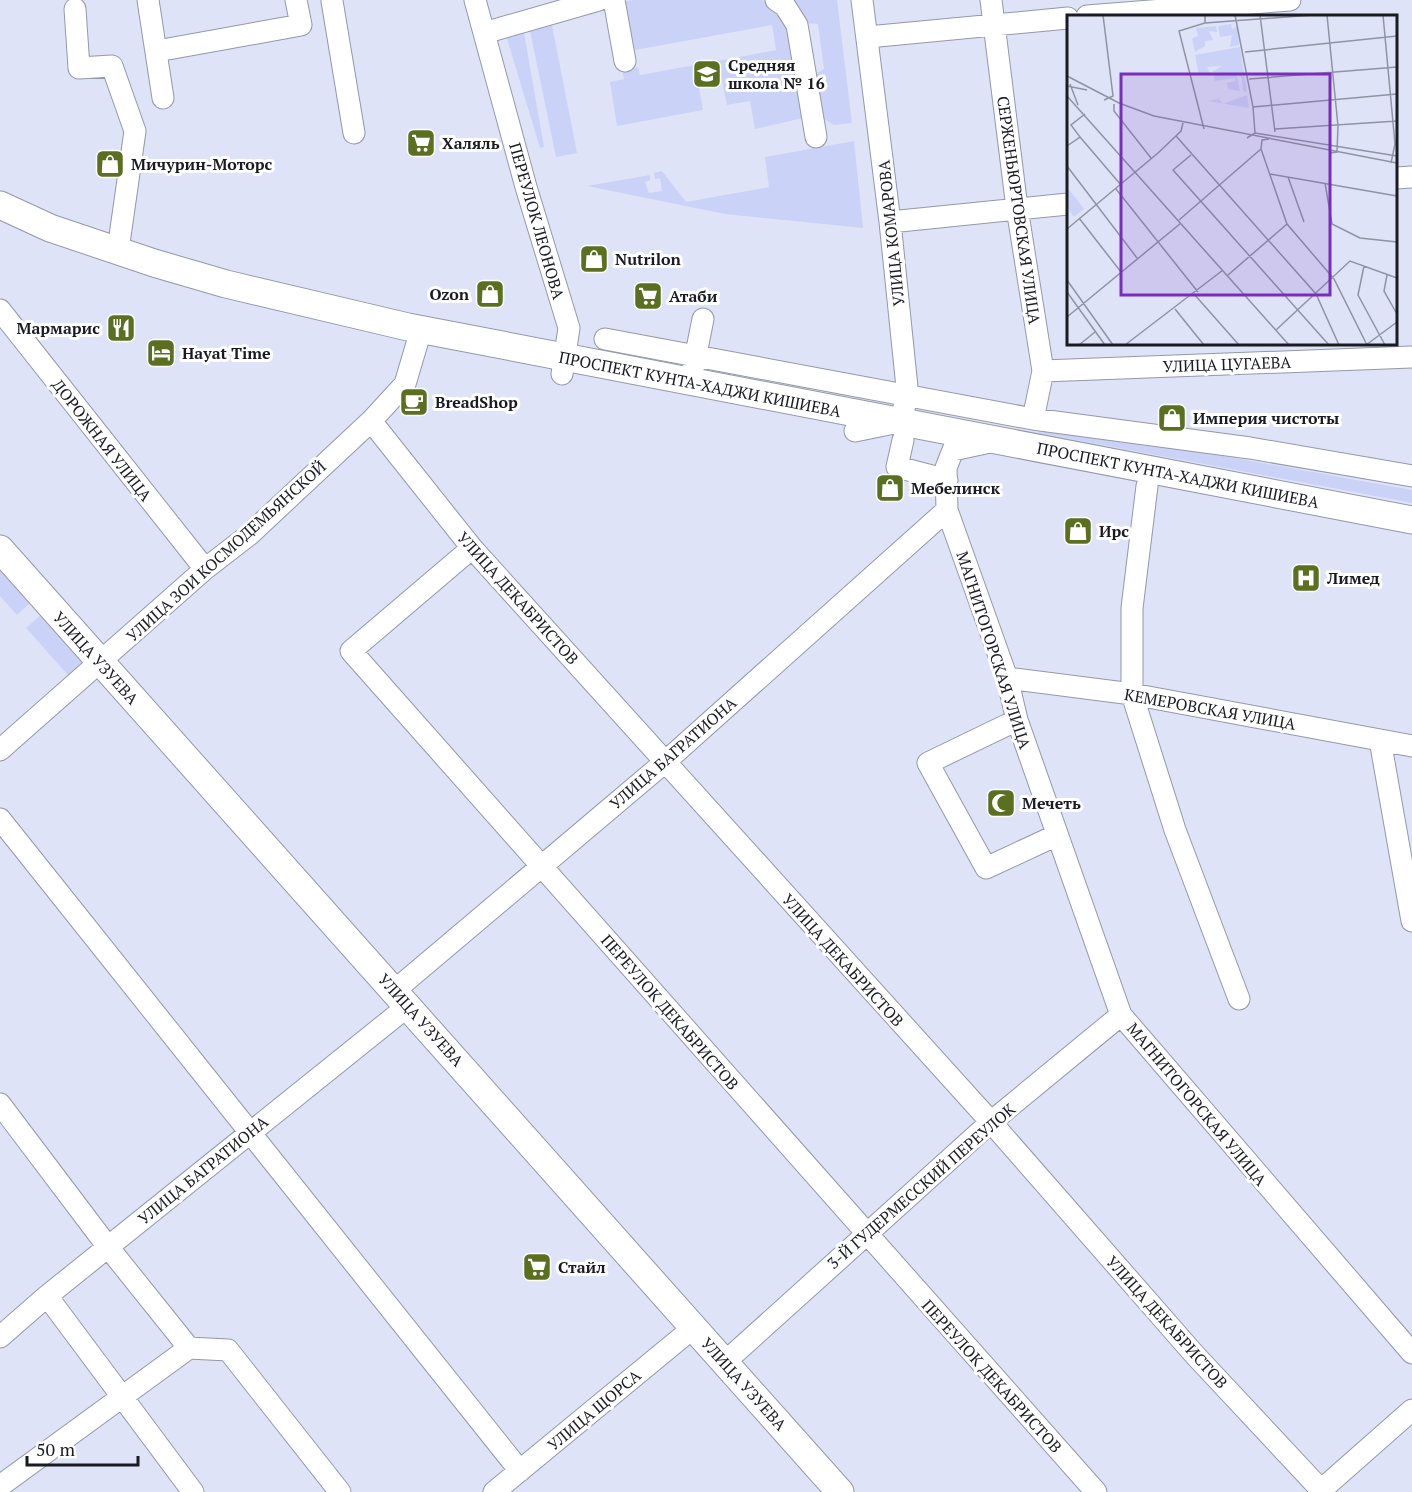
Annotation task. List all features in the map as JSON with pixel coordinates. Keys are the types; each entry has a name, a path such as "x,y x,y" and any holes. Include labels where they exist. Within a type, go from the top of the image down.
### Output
{"main road":[{"name":"ПРОСПЕКТ КУНТА-ХАДЖИ КИШИЕВА","path":"0,205 50,228 118,250 226,284 419,338"},
{"name":"ПРОСПЕКТ КУНТА-ХАДЖИ КИШИЕВА","path":"0,225 58,248 186,288 855,431 901,431 1000,440 1412,520"},
{"name":"ПРОСПЕКТ КУНТА-ХАДЖИ КИШИЕВА","path":"563,367 691,382 901,431 953,450 1412,536"},
{"name":"УЛИЦА УЗУЕВА","path":"0,549 840,1492"}],"street":[{"path":"148,0 163,98"},
{"path":"157,51 301,25 297,4 333,0 354,133"},
{"name":"ПЕРЕУЛОК ЛЕОНОВА","path":"475,0 526,187 569,328 563,367"},
{"path":"484,33 599,0"},
{"path":"614,0 625,61"},
{"path":"776,0 785,6 796,25 816,137"},
{"name":"УЛИЦА КОМАРОВА","path":"862,0 890,222 908,397 897,467 946,480"},
{"name":"СЕРЖЕНЬЮРТОВСКАЯ УЛИЦА","path":"991,0 1017,208 1043,371 1033,419"},
{"path":"1100,15 1290,0"},
{"path":"75,9 79,68 112,66 135,131 118,250"},
{"path":"868,37 1067,18"},
{"path":"1397,178 1412,177"},
{"path":"890,222 1067,204"},
{"name":"ДОРОЖНАЯ УЛИЦА","path":"0,310 205,569"},
{"path":"691,382 702,319"},
{"name":"УЛИЦА ЗОИ КОСМОДЕМЬЯНСКОЙ","path":"1,748 205,569 249,535 371,421 405,384 419,338"},
{"path":"605,339 1033,419 1250,448 1412,476"},
{"name":"УЛИЦА ЦУГАЕВА","path":"1043,371 1412,357"},
{"name":"УЛИЦА ДЕКАБРИСТОВ","path":"371,421 472,548 991,1122 1194,1354 1321,1491"},
{"path":"953,450 1000,440"},
{"name":"МАГНИТОГОРСКАЯ УЛИЦА","path":"953,450 946,468 947,510 1007,678 1017,720 1121,1015 1412,1353"},
{"path":"1147,486 1132,609 1132,694 1175,830 1239,999"},
{"name":"УЛИЦА БАГРАТИОНА","path":"0,1336 249,1133 375,1034 401,998 542,866 665,762 947,510"},
{"name":"ПЕРЕУЛОК ДЕКАБРИСТОВ","path":"472,548 351,651 1096,1492"},
{"name":"КЕМЕРОВСКАЯ УЛИЦА","path":"1007,678 1132,694 1412,746"},
{"path":"1017,720 928,763 986,868 1057,835"},
{"path":"1380,740 1412,921"},
{"path":"0,819 520,1471"},
{"name":"3-Й ГУДЕРМЕССКИЙ ПЕРЕУЛОК","path":"725,1362 991,1122 1121,1015"},
{"path":"0,1104 108,1247 189,1348"},
{"path":"47,1296 194,1492"},
{"name":"УЛИЦА ЩОРСА","path":"497,1491 693,1328"},
{"path":"0,1486 189,1348 228,1350 340,1492"},
{"path":"1321,1491 1412,1410"}],"shaded area":[{"path":"633,0 762,0 770,2 791,33 807,117 755,129 750,101 727,105 718,61 776,50 772,25 635,50 622,2"},
{"path":"785,0 837,0 852,123 834,125 824,119 813,75 824,69 818,24 802,23"},
{"path":"551,20 577,153 556,157 529,26"},
{"path":"523,27 544,147 540,148 505,32"},
{"path":"695,65 703,110 617,126 610,82 624,79 622,70 638,67 640,75"},
{"path":"854,141 863,228 725,214 587,186 650,175 650,180 645,182 649,193 662,191 660,178 655,179 654,173 662,171 686,202 769,187 765,157"},
{"path":"1041,423 1412,490 1412,503 1039,433"},
{"path":"0,553 38,596 17,615 0,596"},
{"path":"48,609 83,650 82,665 68,675 26,628"}],"place":[{"name":"Средняя школа № 16","path":"707,74"},
{"name":"Халяль","path":"421,143"},
{"name":"Мичурин-Моторс","path":"110,164"},
{"name":"Nutrilon","path":"594,259"},
{"name":"Ozon","path":"490,294"},
{"name":"Атаби","path":"648,296"},
{"name":"Мармарис","path":"121,328"},
{"name":"Hayat Time","path":"161,353"},
{"name":"BreadShop","path":"414,402"},
{"name":"Империя чистоты","path":"1172,418"},
{"name":"Мебелинск","path":"890,488"},
{"name":"Ирс","path":"1078,531"},
{"name":"Лимед","path":"1306,578"},
{"name":"Мечеть","path":"1001,803"},
{"name":"Стайл","path":"537,1267"}]}
